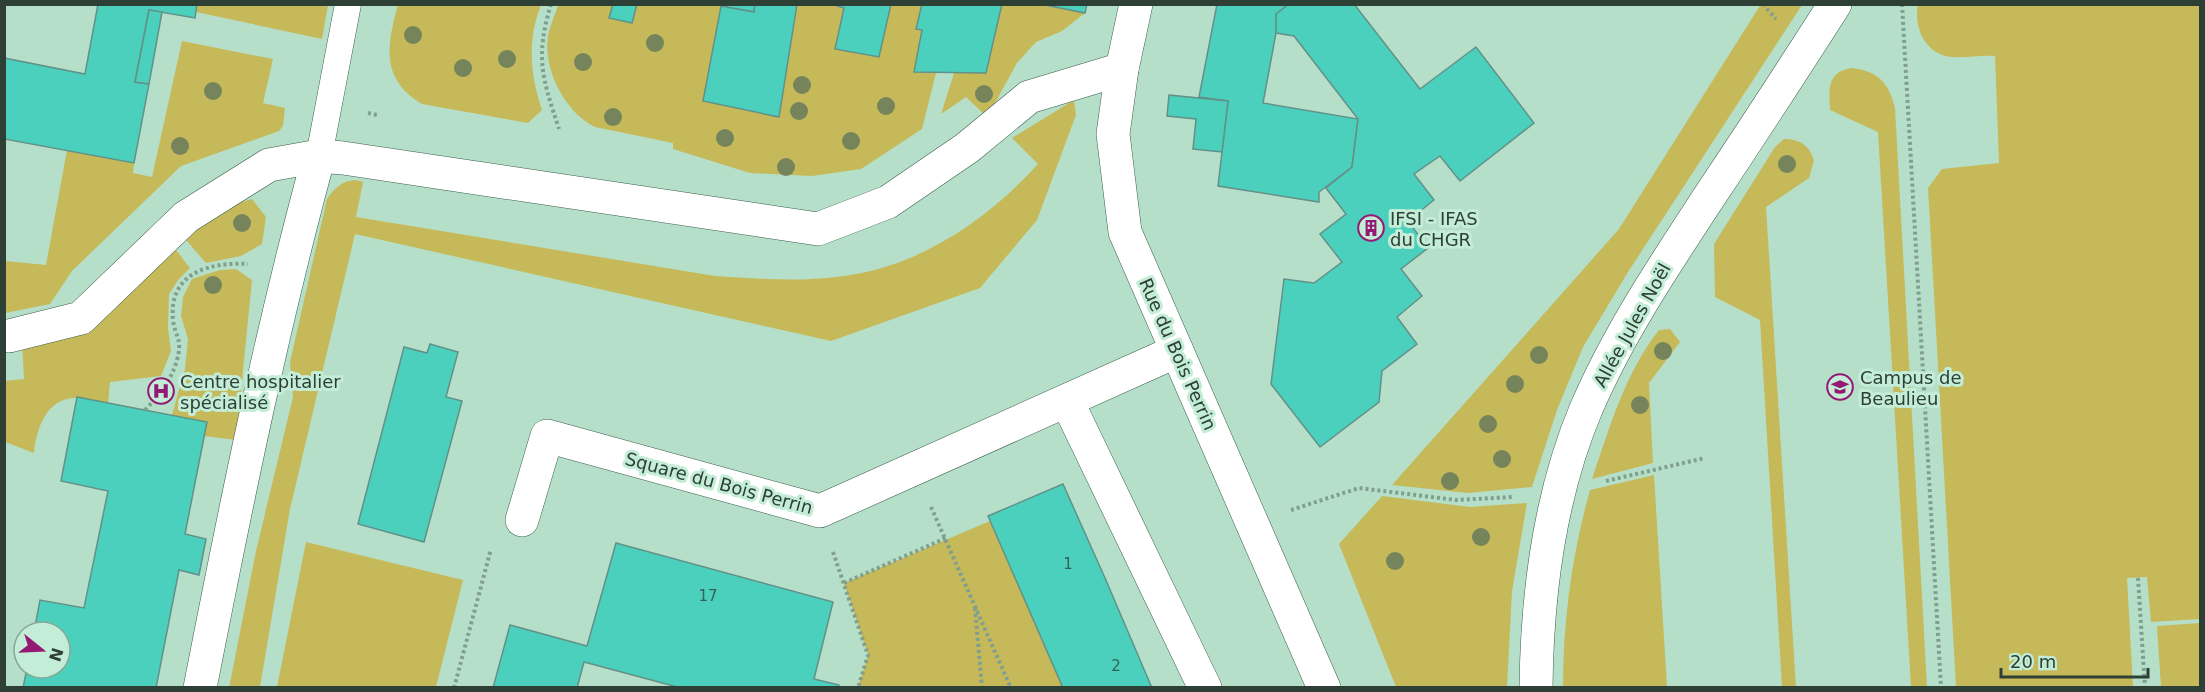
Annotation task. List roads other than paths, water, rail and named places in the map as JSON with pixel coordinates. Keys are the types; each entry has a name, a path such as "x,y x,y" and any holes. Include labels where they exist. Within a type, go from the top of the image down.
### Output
{"street":[{"name":"Rue du Bois Perrin","path":"1136,4 1122,69 1113,134 1125,231 1324,687"},
{"name":"Allée Jules Noël","path":"1536,687 1538,600 1558,492 1586,410 1618,341 1663,267 1835,4"},
{"path":"7,337 81,318 186,217 268,165 319,156 818,229 888,202 967,148 1029,97 1122,69"},
{"path":"200,687 240,482 319,156"},
{"name":"Square du Bois Perrin","path":"522,520 547,436 820,511 1178,351"},
{"path":"1067,401 1205,687"}],"lane":[{"path":"319,156 348,4"}],"place":[{"name":"IFSI - IFAS du CHGR","path":"1371,228"},
{"name":"Campus de Beaulieu","path":"1840,387"},
{"name":"Centre hospitalier spécialisé","path":"161,391"}]}
